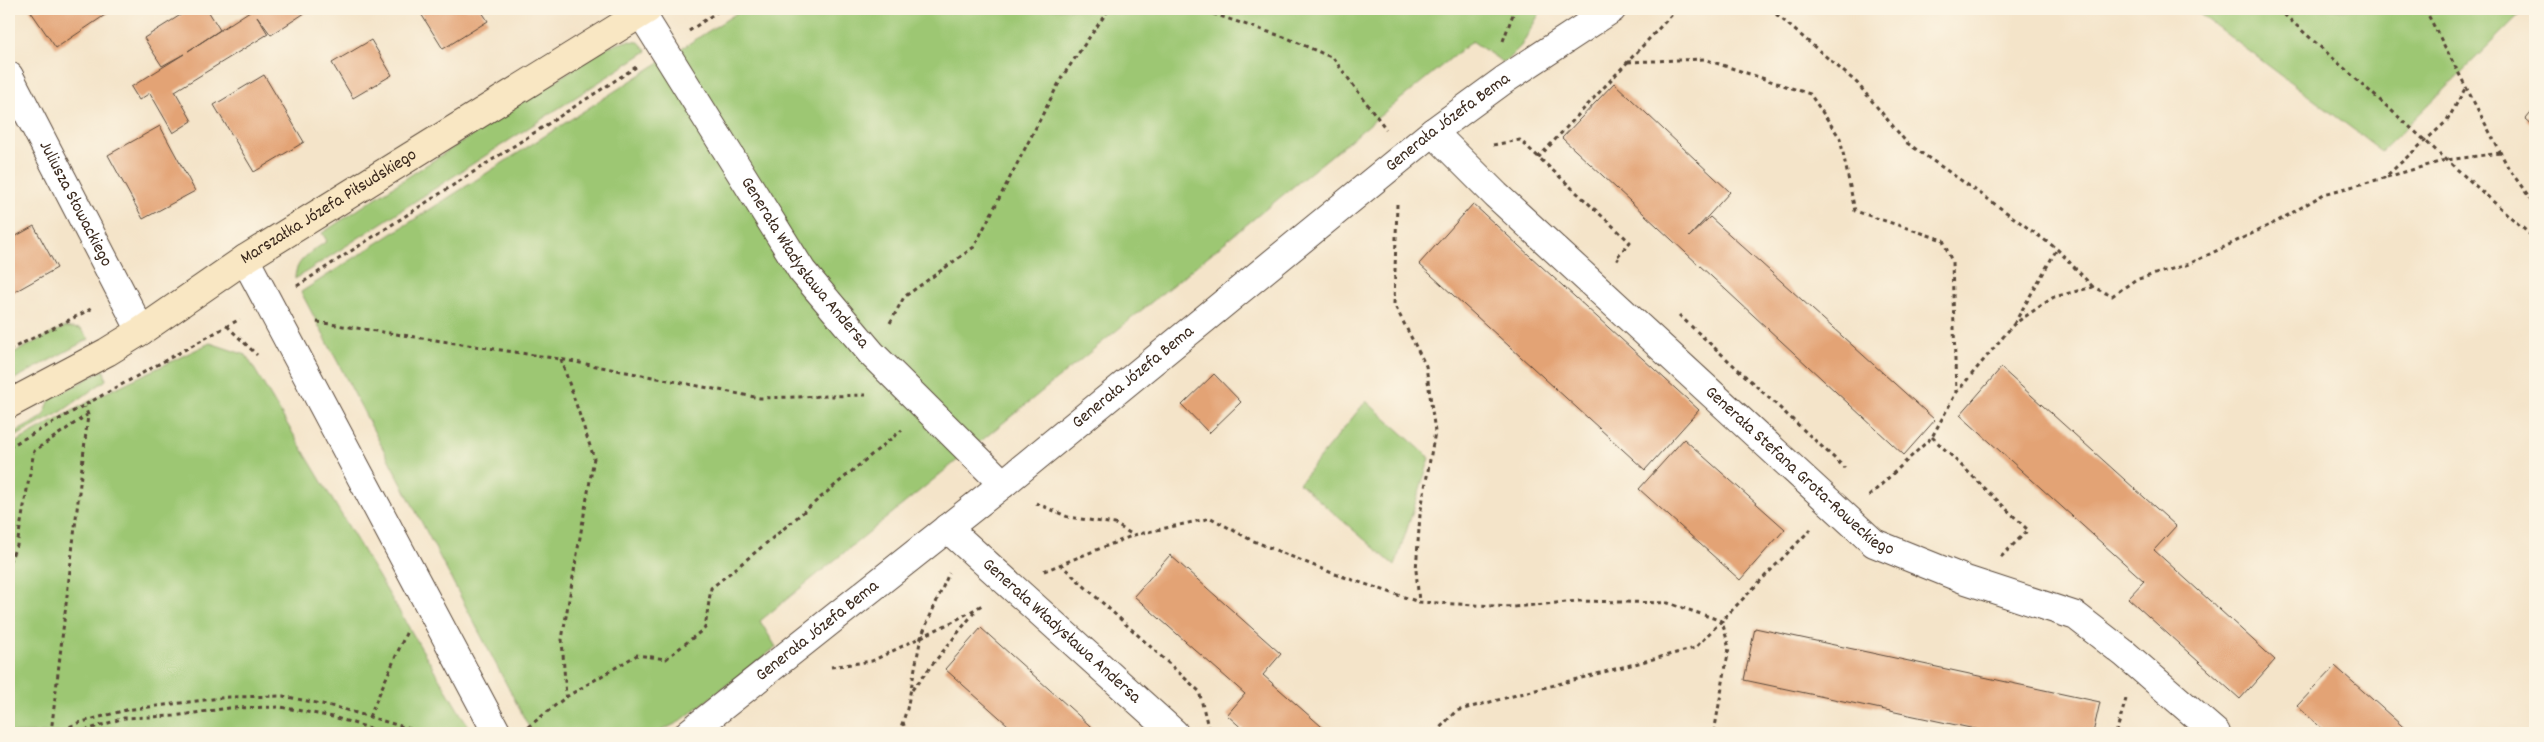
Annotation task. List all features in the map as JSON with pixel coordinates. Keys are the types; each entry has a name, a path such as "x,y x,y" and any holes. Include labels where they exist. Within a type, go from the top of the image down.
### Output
{"street":[{"name":"Generała Józefa Bema","path":"688,733 1003,484 1433,132 1504,80 1612,9"},
{"name":"Generała Władysława Andersa","path":"645,11 663,49 802,271 872,354 1003,484"},
{"name":"Marszałka Józefa Piłsudskiego","path":"9,404 107,352 142,331 245,259 645,11"},
{"name":"Juliusza Słowackiego","path":"9,76 142,331"},
{"name":"Generała Stefana Grota-Roweckiego","path":"1433,132 1496,195 1874,543 1966,580 2076,616 2126,654 2216,733"},
{"path":"245,259 497,733"},
{"name":"Generała Władysława Andersa","path":"948,528 1174,733"}],"path":[{"path":"9,448 271,310 311,278 663,49 721,9"},
{"path":"872,354 904,297 974,247 1062,78 1109,9"},
{"path":"1198,9 1287,38 1333,58 1406,155"},
{"path":"1538,158 1677,9"},
{"path":"1770,9 1857,82 1907,143 1982,194 2057,249 2093,287 2112,296 2135,280 2189,264 2278,220 2324,194 2446,160 2501,153"},
{"path":"2278,9 2535,239"},
{"path":"2425,9 2501,153 2535,205"},
{"path":"1628,62 1704,60 1810,94 1840,138 1855,211 1943,240 1952,262 1956,393"},
{"path":"2384,178 2447,121 2466,87"},
{"path":"1453,152 1520,140 1630,242 1616,258 1623,264"},
{"path":"1397,201 1394,304 1426,366 1435,432 1420,516 1416,570 1419,602"},
{"path":"1862,491 1867,498 1932,437 1956,393 2014,324 2057,249"},
{"path":"2014,324 2054,297 2093,287"},
{"path":"271,310 560,359 760,398 920,402"},
{"path":"1674,311 1846,470"},
{"path":"560,359 594,458 562,638 566,698"},
{"path":"526,729 566,698 637,655 666,659 705,628 711,588 920,402"},
{"path":"51,733 88,414 85,407"},
{"path":"9,562 17,545 34,452 88,414"},
{"path":"1932,437 2028,530 1995,562"},
{"path":"1036,503 1068,516 1115,524 1134,535"},
{"path":"1435,733 1456,712 1695,648 1834,505"},
{"path":"831,667 872,661 1060,564 1134,535 1211,518 1251,540 1332,573 1419,602 1513,607 1578,601 1668,603 1722,621"},
{"path":"1060,564 1199,691 1209,730 1212,733"},
{"path":"898,733 911,691 921,637 949,572"},
{"path":"911,691 979,606"},
{"path":"1714,733 1729,648 1722,621"},
{"path":"55,733 78,722 126,710 228,697 283,696 336,707 424,733"},
{"path":"77,733 124,718 174,716 229,708 281,707 333,717 386,733"},
{"path":"903,721 906,733"}],"green space":[{"path":"743,9 1542,9 1521,46 1504,63 1472,41 760,621 776,647 679,722 657,733 532,733 301,292"},
{"path":"2193,9 2525,9 2382,151"},
{"path":"627,41 639,42 647,51 295,279 301,261 327,241 322,233 607,47"},
{"path":"65,327 81,329 89,339 9,382 9,355"},
{"path":"210,343 246,355 472,733 9,733 9,446 101,395"},
{"path":"104,370 106,380 61,412 9,440 9,436 43,417 50,399"},
{"path":"1366,401 1430,458 1395,566 1299,483"}],"building":[{"path":"29,9 109,9 111,11 56,48"},
{"path":"190,9 207,9 220,30 188,51 253,9 311,9 271,35 257,16 268,34 175,91 192,121 173,133 150,93 139,100 131,87 184,54 162,66 144,38"},
{"path":"418,9 480,9 488,21 443,49"},
{"path":"371,40 392,75 353,98 332,63"},
{"path":"264,75 304,142 254,172 214,105"},
{"path":"1614,83 1730,192 1689,237 1710,217 1935,420 1904,455 1562,138"},
{"path":"2535,108 2535,127 2526,119"},
{"path":"160,126 195,191 143,219 108,155"},
{"path":"1473,204 1699,410 1645,470 1419,264"},
{"path":"34,226 57,268 9,295 9,240"},
{"path":"2001,368 2176,526 2154,550 2275,660 2240,699 2128,598 2144,581 1960,415"},
{"path":"1214,374 1241,402 1209,433 1182,405"},
{"path":"1684,439 1785,529 1740,580 1639,489"},
{"path":"1170,555 1281,654 1263,675 1329,733 1247,733 1227,715 1245,694 1134,596"},
{"path":"981,628 1098,733 1017,733 945,669"},
{"path":"1755,628 2100,702 2093,733 1994,733 1744,680"},
{"path":"2335,666 2410,733 2327,733 2297,706"}]}
